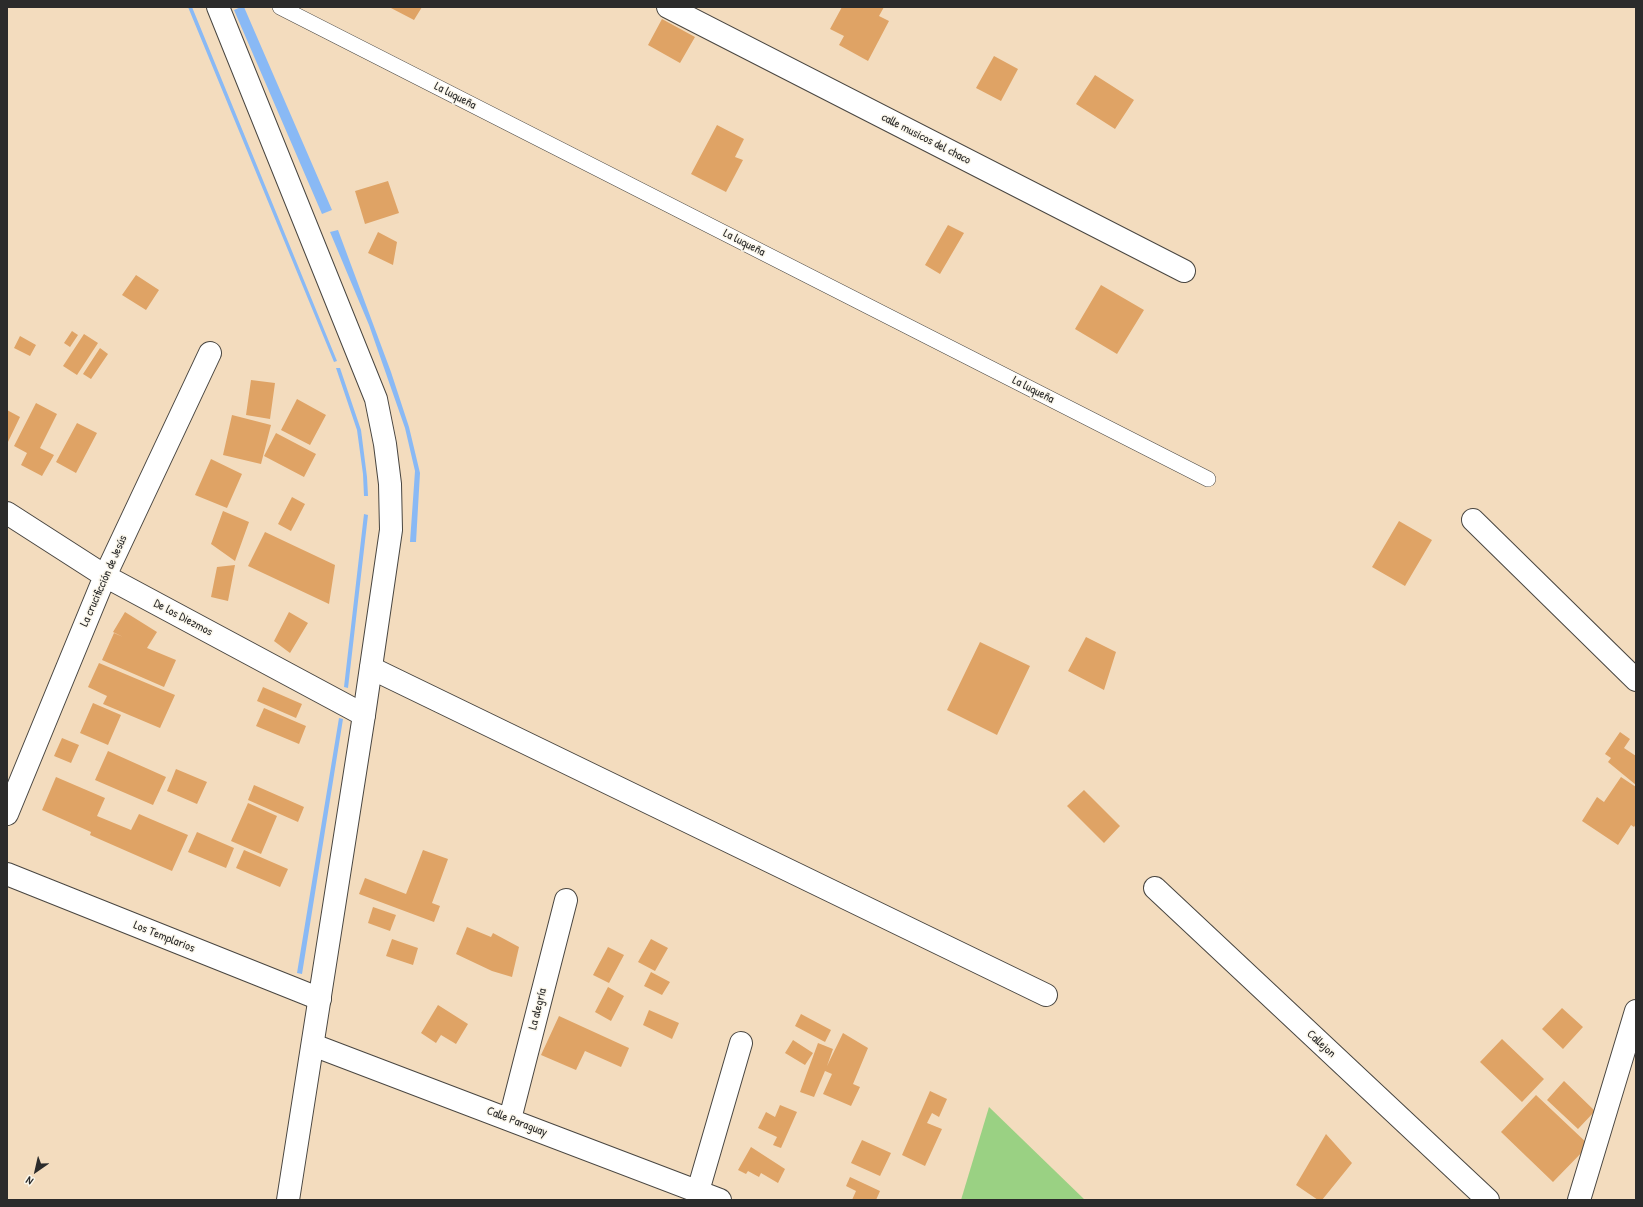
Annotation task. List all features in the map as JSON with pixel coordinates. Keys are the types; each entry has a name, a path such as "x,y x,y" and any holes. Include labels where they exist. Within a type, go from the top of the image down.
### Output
{"street":[{"path":"218,7 376,399 385,444 390,484 391,530 364,715 288,1200"},
{"name":"calle musicos del chaco","path":"668,7 1184,271"},
{"name":"La crucificción de Jesús","path":"7,814 105,576 210,352"},
{"name":"De los Diezmos","path":"7,513 105,576 364,715"},
{"path":"1473,520 1636,680"},
{"path":"371,668 1046,995"},
{"name":"Los Templarios","path":"7,874 320,999"},
{"name":"Callejon","path":"1155,888 1488,1200"},
{"name":"La alegría","path":"510,1119 566,900"},
{"path":"1580,1200 1636,1011"},
{"path":"698,1191 741,1043"},
{"name":"Calle Paraguay","path":"313,1045 720,1200"}],"lane":[{"name":"La luqueña","path":"280,7 1208,479"}],"green space":[{"path":"989,1107 1085,1200 961,1200"}],"water":[{"path":"188,7 192,7 337,361 334,362"},
{"path":"244,7 332,210 322,214 234,10"},
{"path":"338,230 391,372 409,427 420,473 416,542 410,542 415,471 405,428 369,325 330,232"},
{"path":"336,368 340,368 361,430 368,496 364,496 363,474 357,430"},
{"path":"364,514 368,515 348,688 344,687"},
{"path":"339,718 343,719 302,974 297,973"}],"building":[{"path":"389,7 422,7 414,20"},
{"path":"842,7 884,7 879,16 889,21 868,61 839,45 844,36 830,29"},
{"path":"662,19 695,37 680,63 648,45"},
{"path":"994,56 1018,69 1001,101 976,88"},
{"path":"1095,75 1134,100 1115,129 1076,104"},
{"path":"717,125 744,139 735,157 743,160 726,192 691,174"},
{"path":"388,181 399,213 365,224 355,191"},
{"path":"948,225 964,233 940,274 925,265"},
{"path":"378,232 397,242 393,265 368,253"},
{"path":"136,275 159,290 146,310 122,295"},
{"path":"1101,285 1144,310 1117,354 1075,329"},
{"path":"72,331 78,335 70,347 64,343"},
{"path":"84,334 98,343 77,375 63,366"},
{"path":"20,336 36,345 30,356 14,348"},
{"path":"100,348 108,354 91,379 83,374"},
{"path":"251,380 275,383 270,419 246,415"},
{"path":"297,399 326,415 310,445 281,430"},
{"path":"36,403 57,414 40,448 54,455 42,476 21,465 27,453 14,446"},
{"path":"7,410 20,417 7,444"},
{"path":"232,415 271,425 261,464 223,455"},
{"path":"77,423 97,433 76,473 56,462"},
{"path":"276,433 316,454 304,477 264,456"},
{"path":"211,459 242,474 227,508 195,495"},
{"path":"292,497 305,504 291,531 278,524"},
{"path":"223,511 249,522 235,561 211,544"},
{"path":"1399,521 1432,540 1405,586 1372,567"},
{"path":"265,532 335,565 329,604 248,566"},
{"path":"235,565 228,601 211,597 217,567"},
{"path":"125,612 157,632 147,648 176,660 164,687 102,660 114,633 123,637 113,632"},
{"path":"289,612 308,623 290,653 274,641"},
{"path":"1086,637 1116,652 1104,690 1068,671"},
{"path":"980,642 1030,666 997,735 947,710"},
{"path":"99,663 175,695 160,728 103,704 107,696 88,687"},
{"path":"263,687 302,704 296,718 257,701"},
{"path":"93,703 121,715 108,745 80,733"},
{"path":"264,708 306,726 299,744 256,726"},
{"path":"1620,732 1630,739 1624,748 1636,756 1636,785 1608,762 1611,758 1605,754"},
{"path":"62,738 79,745 71,763 54,756"},
{"path":"108,751 166,777 153,805 95,780"},
{"path":"176,769 207,782 197,804 167,791"},
{"path":"56,777 105,798 97,816 131,830 139,814 188,835 172,871 90,835 91,832 42,810"},
{"path":"1621,777 1636,787 1636,824 1634,827 1631,825 1618,845 1582,821 1597,797 1604,802"},
{"path":"254,785 304,807 298,822 248,800"},
{"path":"1084,790 1120,826 1104,843 1067,806"},
{"path":"248,803 277,816 261,854 231,841"},
{"path":"197,832 234,848 226,868 188,852"},
{"path":"244,850 288,869 280,887 236,868"},
{"path":"423,850 448,859 432,903 440,906 434,922 359,894 365,878 406,894"},
{"path":"373,907 396,915 390,931 368,923"},
{"path":"467,927 491,937 493,933 519,947 512,977 492,971 456,954"},
{"path":"392,939 418,948 413,965 386,956"},
{"path":"651,939 668,948 655,971 638,962"},
{"path":"608,947 624,955 609,983 593,975"},
{"path":"651,972 670,982 662,995 644,986"},
{"path":"608,987 624,996 611,1021 595,1012"},
{"path":"438,1005 468,1024 456,1044 441,1035 436,1043 421,1033"},
{"path":"1562,1008 1583,1027 1563,1049 1542,1029"},
{"path":"649,1010 679,1023 672,1039 643,1025"},
{"path":"801,1014 831,1030 825,1042 795,1026"},
{"path":"559,1016 629,1048 621,1067 585,1051 576,1070 541,1055"},
{"path":"843,1033 868,1048 853,1084 860,1087 851,1106 823,1094 832,1074 825,1071 814,1097 800,1092 818,1043 833,1049 827,1066"},
{"path":"1502,1039 1544,1079 1522,1102 1480,1062"},
{"path":"793,1040 813,1053 805,1065 785,1053"},
{"path":"1564,1081 1595,1111 1578,1129 1547,1100"},
{"path":"930,1091 947,1099 939,1117 932,1113 927,1123 942,1129 925,1166 902,1155"},
{"path":"1536,1095 1589,1145 1553,1182 1501,1132"},
{"path":"780,1105 797,1112 781,1148 773,1145 777,1137 758,1128 766,1112 775,1117"},
{"path":"1326,1134 1352,1163 1322,1200 1318,1200 1296,1185"},
{"path":"862,1140 891,1153 880,1176 851,1163"},
{"path":"751,1147 785,1169 778,1183 761,1173 759,1177 748,1171 746,1174 738,1170"},
{"path":"850,1177 880,1191 876,1200 852,1200 856,1191 846,1186"}]}
